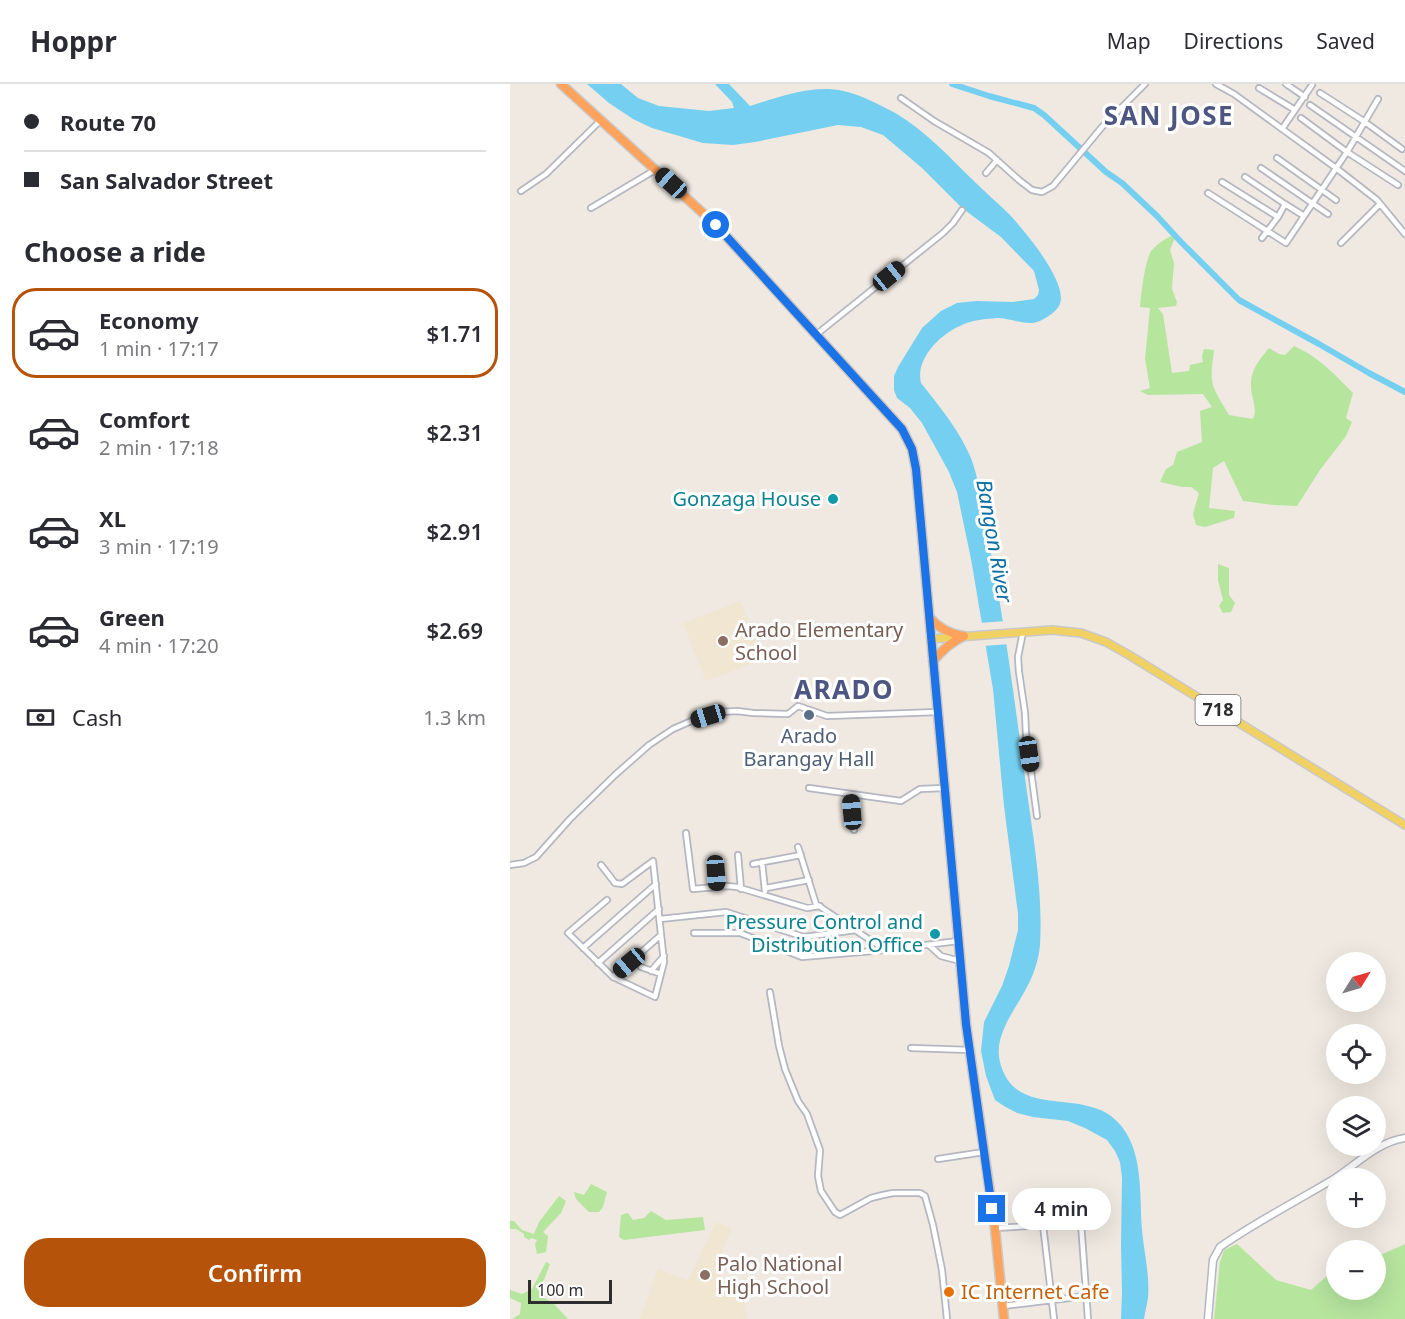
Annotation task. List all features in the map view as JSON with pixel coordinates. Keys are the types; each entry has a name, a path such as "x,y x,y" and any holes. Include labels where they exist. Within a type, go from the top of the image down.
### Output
{"highway":[{"path":"561,84 716,225 902,429 912,449 916,469 930,618 966,1024 995,1228 1004,1319"},
{"path":"930,618 942,630 951,634 968,636"},
{"path":"933,662 945,647 968,636"}],"main road":[{"name":"718","path":"931,639 1052,630 1081,633 1106,642 1405,825"}],"street":[{"path":"901,98 934,121 972,142 1032,190 1042,192 1053,186 1102,127 1145,84"},
{"path":"1216,84 1234,94 1336,168 1380,204 1405,234"},
{"path":"1286,84 1305,96"},
{"path":"1282,129 1312,85"},
{"path":"1259,88 1295,110"},
{"path":"1320,93 1402,149"},
{"path":"1208,193 1286,243 1347,152 1378,99"},
{"path":"1310,105 1405,171"},
{"path":"1301,118 1347,152 1398,185"},
{"path":"521,191 546,174 601,120"},
{"path":"1277,158 1336,200"},
{"path":"986,173 997,160"},
{"path":"1261,168 1328,213"},
{"path":"591,208 655,170"},
{"path":"1245,177 1304,216"},
{"path":"1222,182 1278,217"},
{"path":"1262,238 1285,204"},
{"path":"1341,243 1380,204"},
{"path":"817,334 943,233 962,210"},
{"path":"1021,632 1019,672 1036,816"},
{"path":"510,865 524,863 536,856 570,819 648,745 673,729 696,719 720,712 737,711 788,714 798,706 826,716 938,712"},
{"path":"809,789 901,801 920,789 945,788"},
{"path":"850,794 854,830"},
{"path":"686,833 693,889 727,886 807,908 820,906"},
{"path":"798,847 816,903 885,950"},
{"path":"738,855 741,889"},
{"path":"753,864 801,855"},
{"path":"715,859 717,887"},
{"path":"601,865 615,883 622,884 653,861 664,956 655,997 613,977 568,933 606,900"},
{"path":"762,862 765,896"},
{"path":"766,888 809,880"},
{"path":"583,948 656,884"},
{"path":"598,963 659,909"},
{"path":"660,920 726,912 804,937 856,930"},
{"path":"694,933 740,933 802,957 959,941"},
{"path":"613,977 662,935"},
{"path":"929,945 941,956 960,961"},
{"path":"651,971 664,956"},
{"path":"640,967 661,974"},
{"path":"770,992 785,1069 798,1101 807,1114 820,1150 818,1176 821,1191 834,1212 840,1215 871,1198 883,1195 920,1193 925,1196 942,1270 947,1319"},
{"path":"911,1048 970,1050"},
{"path":"1208,1319 1213,1260 1220,1247 1335,1178 1371,1153 1405,1138"},
{"path":"938,1159 984,1152"},
{"path":"995,1228 1081,1223 1098,1212 1107,1210"},
{"path":"1081,1223 1088,1319"},
{"path":"1042,1224 1054,1319"},
{"path":"1003,1306 1086,1296"}],"shaded area":[{"name":"Arado Elementary School","path":"740,601 763,659 706,681 683,623"},
{"name":"Palo National High School","path":"716,1222 732,1228 714,1270 743,1297 747,1319 640,1319 658,1269 688,1280"}],"green space":[{"path":"1177,233 1170,250 1174,263 1172,289 1177,302 1176,306 1158,308 1163,314 1172,373 1189,371 1190,365 1203,362 1204,349 1214,350 1212,376 1218,397 1229,415 1253,419 1255,411 1251,381 1256,366 1269,348 1285,355 1294,346 1318,361 1353,393 1346,418 1352,422 1346,436 1320,470 1297,506 1243,501 1224,461 1213,468 1209,508 1235,511 1234,518 1205,527 1196,525 1193,514 1199,493 1191,487 1160,482 1166,469 1173,465 1177,452 1202,442 1200,411 1212,407 1203,394 1148,395 1140,391 1150,388 1145,359 1150,308 1140,307 1145,269 1152,250 1160,242"},
{"path":"1218,564 1229,568 1229,595 1235,603 1231,612 1223,613 1219,606 1223,600 1218,580"},
{"path":"591,1184 607,1192 603,1207 599,1212 589,1212 576,1199 574,1192 584,1195"},
{"path":"559,1196 566,1201 561,1213 543,1232 548,1236 546,1252 537,1254 535,1244 537,1240 531,1238 529,1240 516,1229 510,1229 510,1221 514,1221 522,1230 534,1234 539,1222"},
{"path":"651,1211 666,1220 703,1217 705,1230 624,1240 619,1237 621,1215 628,1213 633,1220 644,1218"},
{"path":"1237,1244 1276,1280 1311,1290 1326,1277 1326,1300 1386,1300 1386,1253 1405,1244 1405,1319 1214,1319 1220,1262 1224,1250"},
{"path":"546,1262 550,1264 541,1296 553,1303 568,1319 512,1319 520,1314 521,1303 510,1298 510,1290 522,1294 532,1289"}],"water":[{"path":"587,84 621,84 638,98 659,106 709,111 734,108 732,102 715,84 729,84 750,106 796,92 820,89 843,91 864,97 897,114 918,129 1005,210 1044,258 1058,285 1061,297 1059,306 1048,317 1033,323 997,318 962,325 945,334 931,348 920,374 921,383 961,438 971,458 978,483 1007,647 1037,868 1041,926 1039,955 1030,981 1003,1032 999,1052 1000,1062 1007,1079 1018,1090 1032,1097 1080,1104 1096,1109 1111,1116 1130,1139 1138,1168 1148,1281 1144,1319 1121,1319 1122,1178 1120,1162 1115,1151 1107,1140 1068,1121 1033,1117 1017,1113 1004,1106 995,1100 986,1076 981,1051 984,1022 1002,986 1018,930 993,689 957,492 949,472 922,423 910,408 897,398 894,390 894,376 898,367 922,328 941,311 957,303 1013,302 1034,299 1039,290 1034,271 1001,237 962,208 922,168 883,135 861,127 838,125 733,145 703,143 652,128 633,119"}],"pier":[{"path":"1006,621 1010,644 983,646 979,623"}],"waterway":[{"path":"952,84 1034,108 1106,172 1122,183 1239,300 1405,392"}],"place":[{"name":"Gonzaga House","path":"833,499"},
{"name":"Arado Elementary School","path":"723,641"},
{"name":"Arado Barangay Hall","path":"809,715"},
{"name":"Pressure Control and Distribution Office","path":"935,934"},
{"name":"Palo National High School","path":"705,1275"},
{"name":"IC Internet Cafe","path":"949,1292"}],"district":[{"name":"SAN JOSE","path":"1169,116"},
{"name":"ARADO","path":"844,690"}],"route":[{"path":"716,225 902,429 912,449 916,469 966,1024 992,1209"}],"water label":[{"name":"Bangon River","path":"994,541"}]}
